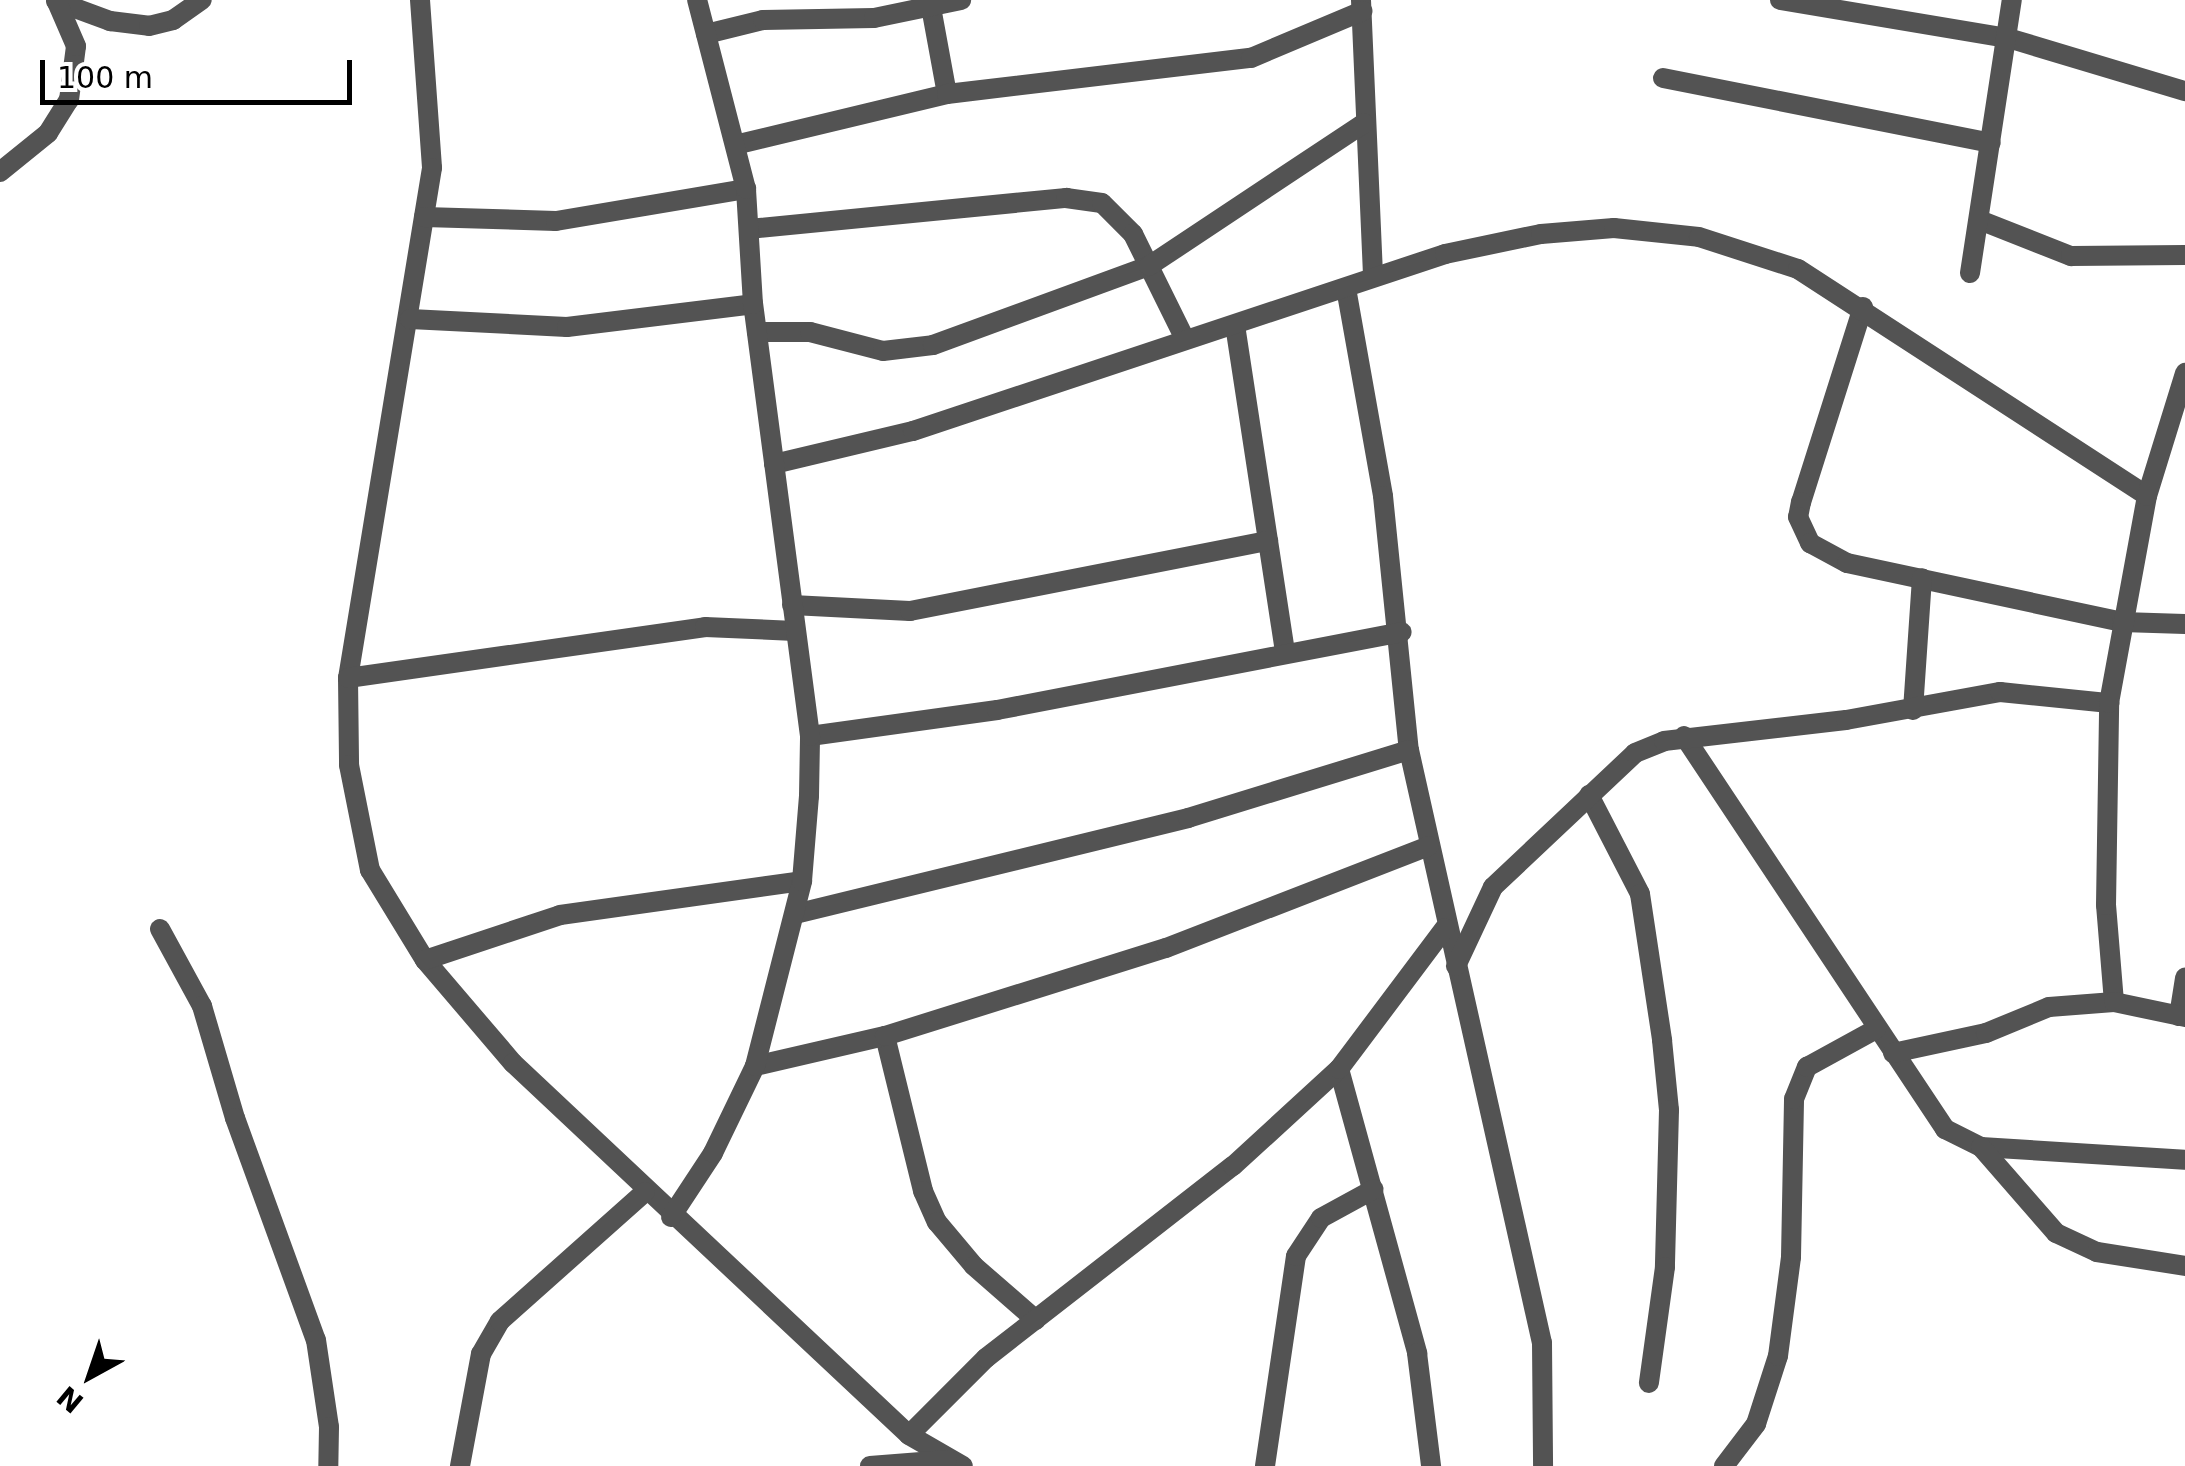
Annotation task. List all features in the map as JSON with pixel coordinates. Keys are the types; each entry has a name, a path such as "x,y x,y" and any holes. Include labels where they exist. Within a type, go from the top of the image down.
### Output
{"street":[{"path":"56,1 149,26 173,20 202,0"},
{"path":"420,0 432,139 424,217 348,678 349,765 370,870 425,960 513,1063 644,1192 909,1435 957,1463"},
{"path":"671,1217 713,1152 755,1066 802,881 810,736 753,304 746,190 738,144 697,0"},
{"path":"706,34 763,20 874,18 961,0"},
{"path":"1780,0 2008,38 2185,91"},
{"path":"1970,273 1982,221 2012,0"},
{"path":"0,172 48,133 69,100 76,46 56,1"},
{"path":"738,144 947,94 1251,58 1362,6 1373,277"},
{"path":"930,7 947,94"},
{"path":"1663,78 1991,143"},
{"path":"757,332 810,332 904,352 1149,266 1364,123"},
{"path":"424,217 556,221 746,190"},
{"path":"749,229 1082,198 1115,210 1185,338"},
{"path":"1982,221 2071,256 2185,255"},
{"path":"774,464 913,430 1373,277 1542,234 1664,231 1750,249 1862,307 2147,496"},
{"path":"1346,288 1402,632 1408,750 1445,928 1542,1344 1543,1466"},
{"path":"410,319 567,326 753,304"},
{"path":"1862,307 1798,517 1822,551 1922,578 2122,622 2185,624"},
{"path":"1235,325 1285,650"},
{"path":"2114,1002 2106,905 2109,703 2147,496 2185,373"},
{"path":"792,605 910,611 1268,541"},
{"path":"1914,710 1922,578"},
{"path":"348,678 704,626 796,631"},
{"path":"810,736 997,710 1285,650 1402,632"},
{"path":"1456,966 1492,887 1635,753 1684,736 1914,710 2000,692 2109,703"},
{"path":"1684,736 1932,1116 1981,1147 2056,1233 2098,1252 2185,1266"},
{"path":"795,914 1188,818 1408,750"},
{"path":"1590,794 1640,894 1662,1040 1669,1110 1665,1267 1650,1383"},
{"path":"755,1066 885,1036 1166,948 1428,846"},
{"path":"425,960 560,914 802,881"},
{"path":"909,1435 986,1358 1234,1166 1339,1069 1445,928"},
{"path":"160,929 202,1006 235,1118 316,1340 330,1428 328,1466"},
{"path":"1893,1053 1986,1033 2049,1007 2114,1002 2182,1017 2185,978"},
{"path":"1724,1466 1756,1424 1778,1356 1791,1257 1794,1099 1807,1066 1876,1029"},
{"path":"885,1036 923,1191 938,1222 974,1266 1036,1320"},
{"path":"1339,1069 1416,1353 1431,1466"},
{"path":"1981,1147 2185,1160"},
{"path":"1265,1466 1296,1256 1322,1218 1374,1189"},
{"path":"460,1466 481,1354 500,1321 644,1192"},
{"path":"870,1466 957,1463"}]}
